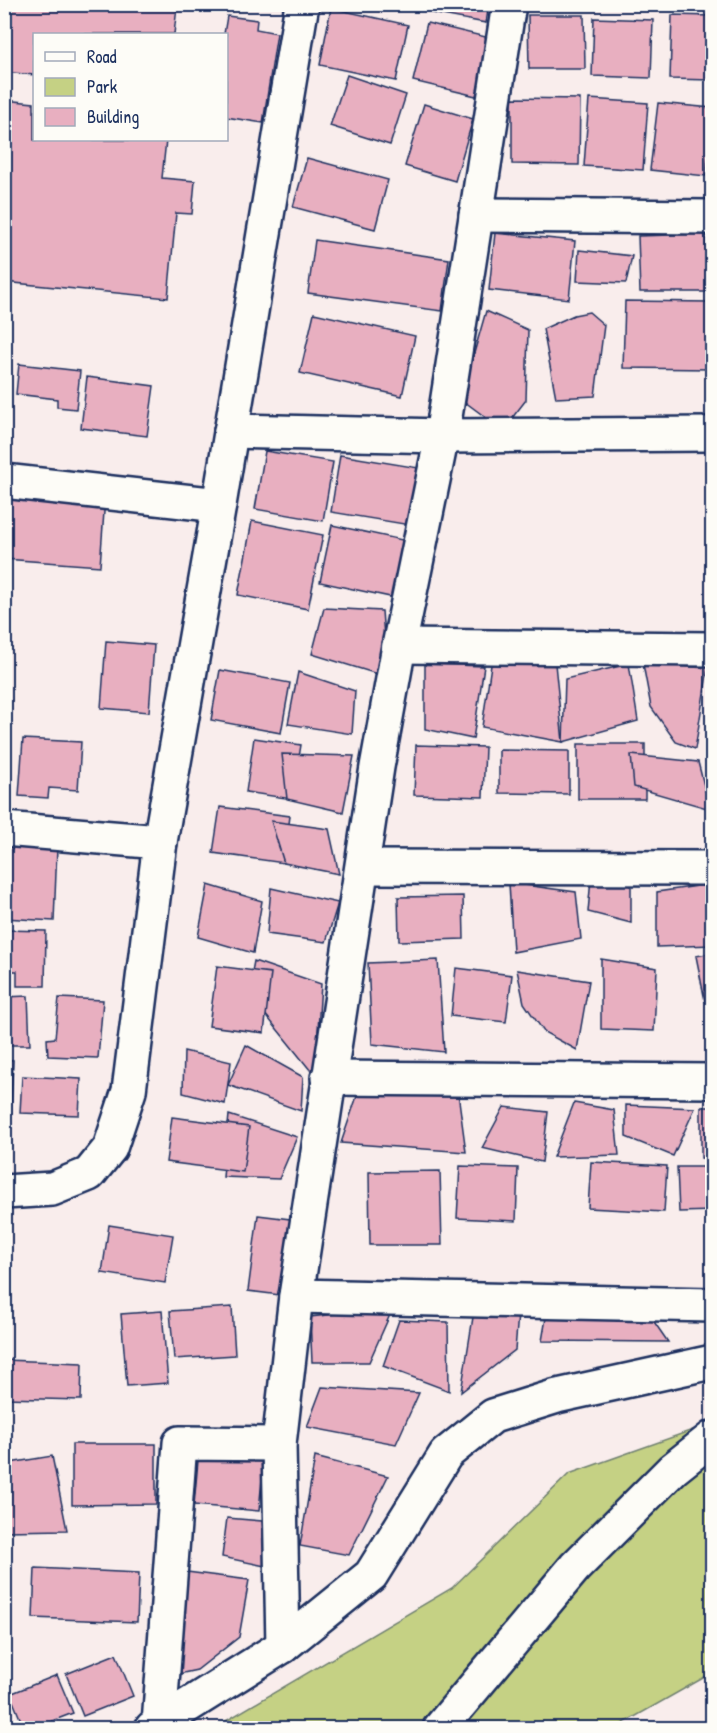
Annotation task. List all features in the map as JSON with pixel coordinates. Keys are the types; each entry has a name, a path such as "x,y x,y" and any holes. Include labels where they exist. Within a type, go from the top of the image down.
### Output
{"street":[{"path":"4,1192 52,1189 89,1174 110,1148 129,1091 160,842 219,505 302,4"},
{"path":"283,1646 279,1444 296,1296 328,1078 399,646 442,436 509,4"},
{"path":"476,215 712,217"},
{"path":"231,431 442,436 712,434"},
{"path":"4,481 219,505"},
{"path":"399,646 712,649"},
{"path":"4,828 160,842"},
{"path":"363,867 712,868"},
{"path":"328,1078 712,1081"},
{"path":"296,1296 712,1305"},
{"path":"156,1726 283,1646 371,1575 446,1454 493,1416 557,1396 712,1362"},
{"path":"440,1728 575,1567 673,1469 712,1438"},
{"path":"156,1726 180,1443 279,1444"}],"green space":[{"path":"712,1423 712,1673 615,1728 214,1728 452,1588 569,1474"}],"building":[{"path":"4,4 153,4 177,7 174,33 33,33 33,75 4,72"},
{"path":"433,4 489,4 486,23 431,13"},
{"path":"331,8 408,25 396,81 320,65"},
{"path":"528,15 584,15 585,69 529,69"},
{"path":"672,15 712,16 712,80 670,79"},
{"path":"227,16 257,20 256,29 277,33 263,123 228,117 228,33 224,33"},
{"path":"594,18 653,20 651,78 592,76"},
{"path":"427,23 490,38 476,96 413,81"},
{"path":"347,75 406,95 390,145 330,126"},
{"path":"512,98 580,99 579,165 512,164"},
{"path":"589,99 648,103 643,170 584,166"},
{"path":"4,100 33,103 33,141 166,141 162,178 195,181 192,214 176,213 168,298 4,282"},
{"path":"658,103 712,108 706,176 650,170"},
{"path":"424,104 473,119 455,181 405,166"},
{"path":"307,158 388,180 375,229 293,207"},
{"path":"495,233 575,241 569,299 489,290"},
{"path":"706,234 707,292 640,292 638,236"},
{"path":"315,240 449,259 442,311 308,293"},
{"path":"579,250 632,256 626,283 577,281"},
{"path":"625,301 711,302 711,369 623,368"},
{"path":"486,311 528,330 526,400 512,418 488,419 461,399"},
{"path":"589,312 604,325 595,396 556,398 543,329 574,315"},
{"path":"314,313 415,336 402,396 300,373"},
{"path":"19,364 80,371 76,409 57,407 57,399 16,394"},
{"path":"87,377 154,386 147,436 81,428"},
{"path":"265,451 333,462 323,521 255,509"},
{"path":"340,455 419,468 410,525 331,512"},
{"path":"4,491 105,498 100,566 4,559"},
{"path":"252,521 323,535 308,609 238,595"},
{"path":"332,525 407,541 395,598 320,582"},
{"path":"324,608 382,611 387,677 312,654"},
{"path":"106,641 154,645 149,712 101,708"},
{"path":"425,664 484,666 473,739 425,729"},
{"path":"555,664 563,742 482,727 491,665"},
{"path":"629,664 638,721 563,742 565,679"},
{"path":"643,664 708,668 695,749 676,742 651,707"},
{"path":"220,670 290,683 281,733 211,720"},
{"path":"298,672 355,691 352,734 288,724"},
{"path":"254,738 301,745 292,799 246,792"},
{"path":"23,739 81,742 78,790 49,788 48,798 19,796"},
{"path":"578,744 645,744 645,799 578,799"},
{"path":"416,745 485,747 483,797 414,795"},
{"path":"499,750 569,751 569,794 499,793"},
{"path":"282,754 354,756 343,812 287,799"},
{"path":"631,755 698,762 710,809 634,787"},
{"path":"220,807 290,816 284,863 213,853"},
{"path":"271,821 329,829 339,874 284,863"},
{"path":"4,839 57,848 54,921 4,918"},
{"path":"631,877 631,923 588,912 591,879"},
{"path":"509,883 576,892 581,939 513,952"},
{"path":"712,884 712,945 657,947 657,892"},
{"path":"208,885 262,901 253,953 198,937"},
{"path":"271,888 338,903 326,942 267,934"},
{"path":"463,896 464,939 399,941 398,897"},
{"path":"4,930 46,931 45,986 17,986 17,971 4,971"},
{"path":"712,953 712,1000 705,1001 696,956"},
{"path":"601,959 657,968 654,1031 601,1029"},
{"path":"438,960 444,1052 372,1044 368,963"},
{"path":"254,961 321,984 315,1076 248,993"},
{"path":"217,966 271,973 264,1033 209,1026"},
{"path":"456,968 512,975 506,1022 451,1016"},
{"path":"517,970 589,981 577,1050 544,1032 524,1003"},
{"path":"28,996 30,1045 4,1045 4,997"},
{"path":"59,998 103,1000 98,1058 48,1056 47,1039 55,1038"},
{"path":"246,1045 303,1077 301,1111 228,1085"},
{"path":"184,1051 231,1062 225,1104 183,1093"},
{"path":"4,1059 13,1060 10,1128 4,1127"},
{"path":"22,1076 81,1079 79,1115 20,1113"},
{"path":"458,1093 466,1152 341,1143 357,1096"},
{"path":"574,1103 614,1110 619,1155 553,1157"},
{"path":"626,1105 695,1108 673,1156 626,1137"},
{"path":"504,1107 548,1112 542,1162 482,1148"},
{"path":"701,1107 712,1107 712,1159 701,1158"},
{"path":"229,1115 297,1137 279,1179 223,1177"},
{"path":"172,1117 249,1127 243,1172 166,1162"},
{"path":"591,1162 667,1166 664,1212 588,1208"},
{"path":"460,1166 518,1168 516,1221 457,1218"},
{"path":"677,1167 712,1167 712,1211 679,1212"},
{"path":"440,1171 442,1245 370,1245 369,1172"},
{"path":"258,1215 298,1220 288,1296 248,1291"},
{"path":"109,1225 173,1235 165,1283 102,1273"},
{"path":"232,1307 235,1355 174,1359 170,1311"},
{"path":"393,1308 369,1362 312,1362 310,1317"},
{"path":"162,1311 168,1383 127,1386 121,1314"},
{"path":"474,1311 518,1314 515,1350 461,1392"},
{"path":"650,1316 668,1342 542,1341 546,1318"},
{"path":"399,1320 448,1322 449,1391 383,1366"},
{"path":"4,1360 82,1363 81,1400 4,1398"},
{"path":"322,1387 419,1393 396,1444 307,1427"},
{"path":"72,1444 156,1444 156,1504 72,1505"},
{"path":"199,1450 264,1456 259,1511 194,1505"},
{"path":"52,1456 67,1530 4,1531 4,1464"},
{"path":"315,1457 388,1476 349,1555 300,1546"},
{"path":"227,1518 262,1521 265,1566 222,1557"},
{"path":"35,1568 139,1573 137,1622 33,1618"},
{"path":"187,1572 249,1580 239,1637 197,1670 174,1675"},
{"path":"116,1654 133,1696 83,1716 66,1674"},
{"path":"57,1675 73,1713 34,1728 24,1728 10,1694"}]}
